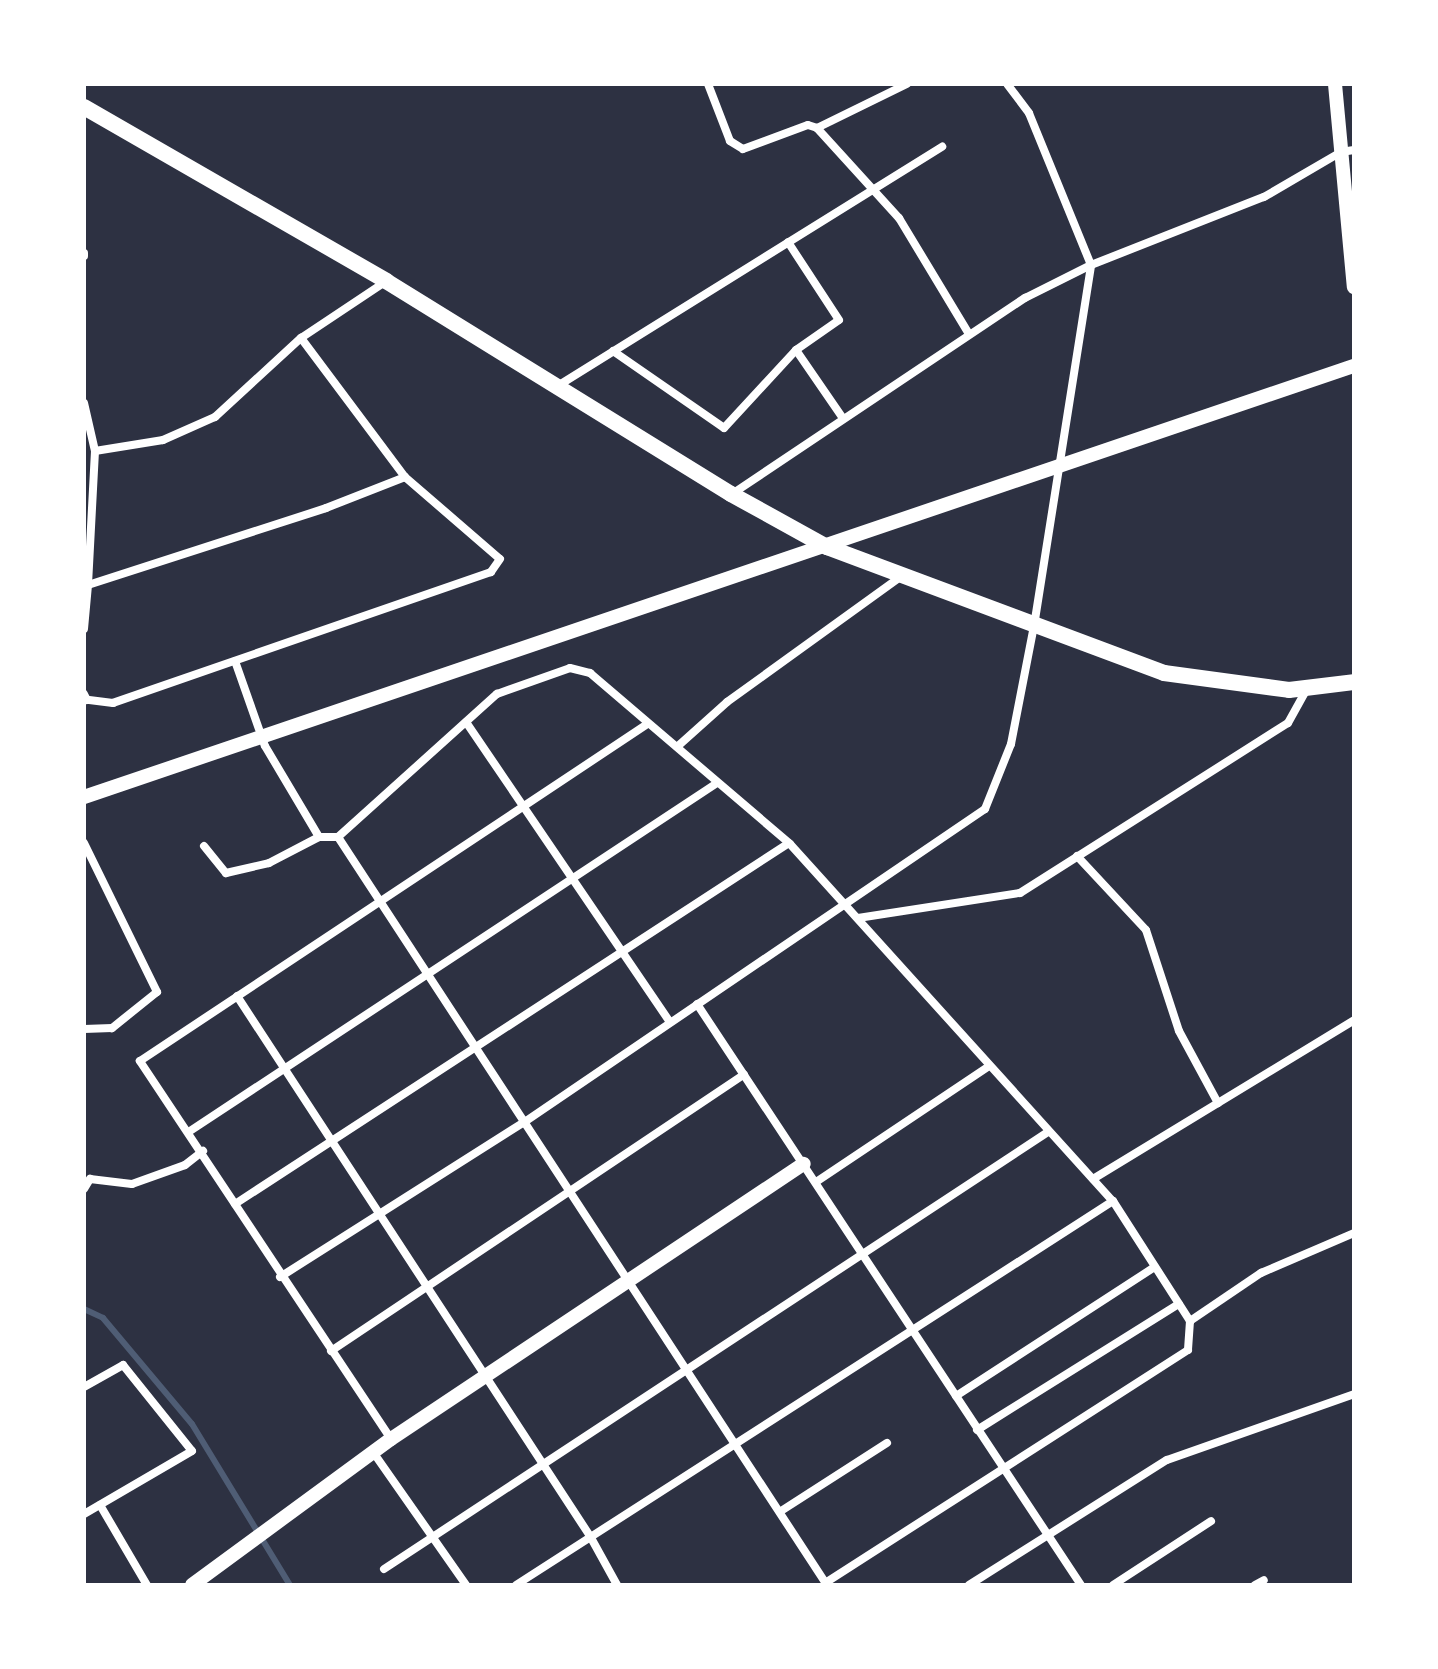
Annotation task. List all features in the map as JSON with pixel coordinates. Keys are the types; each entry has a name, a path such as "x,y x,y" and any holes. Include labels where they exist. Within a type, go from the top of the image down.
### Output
{"main road":[{"path":"84,107 386,281 555,388 731,494 827,547 907,573 1034,626 1164,673 1307,689 1354,682"}],"street":[{"path":"708,84 730,141 743,149 808,125 817,128 899,218 969,334"},
{"path":"817,128 907,84"},
{"path":"280,1277 526,1121 847,906 985,809 1011,744 1034,626 1091,265 1029,113 1007,84"},
{"path":"1335,84 1347,151 1354,287"},
{"path":"555,388 942,147"},
{"path":"731,494 969,334 1091,265 1264,197 1347,151"},
{"path":"613,351 724,428 796,350 839,320 788,242"},
{"path":"95,451 163,440 215,417 301,338 386,281"},
{"path":"84,694 87,700 113,703 491,572 500,559 405,477 301,338"},
{"path":"796,350 842,417"},
{"path":"84,797 1354,366"},
{"path":"84,403 95,451 84,629"},
{"path":"88,585 326,508 405,477"},
{"path":"678,746 727,702 907,573"},
{"path":"235,661 263,736 319,837"},
{"path":"204,846 226,873 269,863 319,837 338,837 497,694 570,668 590,673 646,725 678,746 789,843 1113,1201 1190,1321 1188,1350 1001,1467 826,1584 632,1280 338,837"},
{"path":"858,918 1020,893 1288,723 1307,689"},
{"path":"466,722 670,1022"},
{"path":"391,1439 280,1277 190,1131 140,1061 646,725"},
{"path":"190,1131 717,783"},
{"path":"84,843 157,992 112,1028 84,1029"},
{"path":"235,1204 789,843"},
{"path":"1077,856 1146,930 1179,1031 1218,1103"},
{"path":"237,996 590,1536 617,1585"},
{"path":"697,1004 1081,1585"},
{"path":"1093,1179 1354,1020"},
{"path":"816,1182 989,1066"},
{"path":"331,1351 744,1075"},
{"path":"384,1569 1048,1132"},
{"path":"84,1189 90,1179 132,1184 185,1165 203,1151"},
{"path":"192,1585 391,1439 804,1164"},
{"path":"516,1585 736,1440 1113,1201"},
{"path":"1190,1321 1261,1273 1354,1233"},
{"path":"956,1396 1155,1267"},
{"path":"977,1430 1179,1304"},
{"path":"84,1387 123,1365 192,1451 84,1514"},
{"path":"969,1585 1167,1460 1354,1394"},
{"path":"781,1511 887,1443"},
{"path":"373,1452 466,1585"},
{"path":"100,1505 147,1585"},
{"path":"1113,1585 1211,1521"}],"waterway":[{"path":"84,1309 103,1318 192,1424 290,1585"}]}
